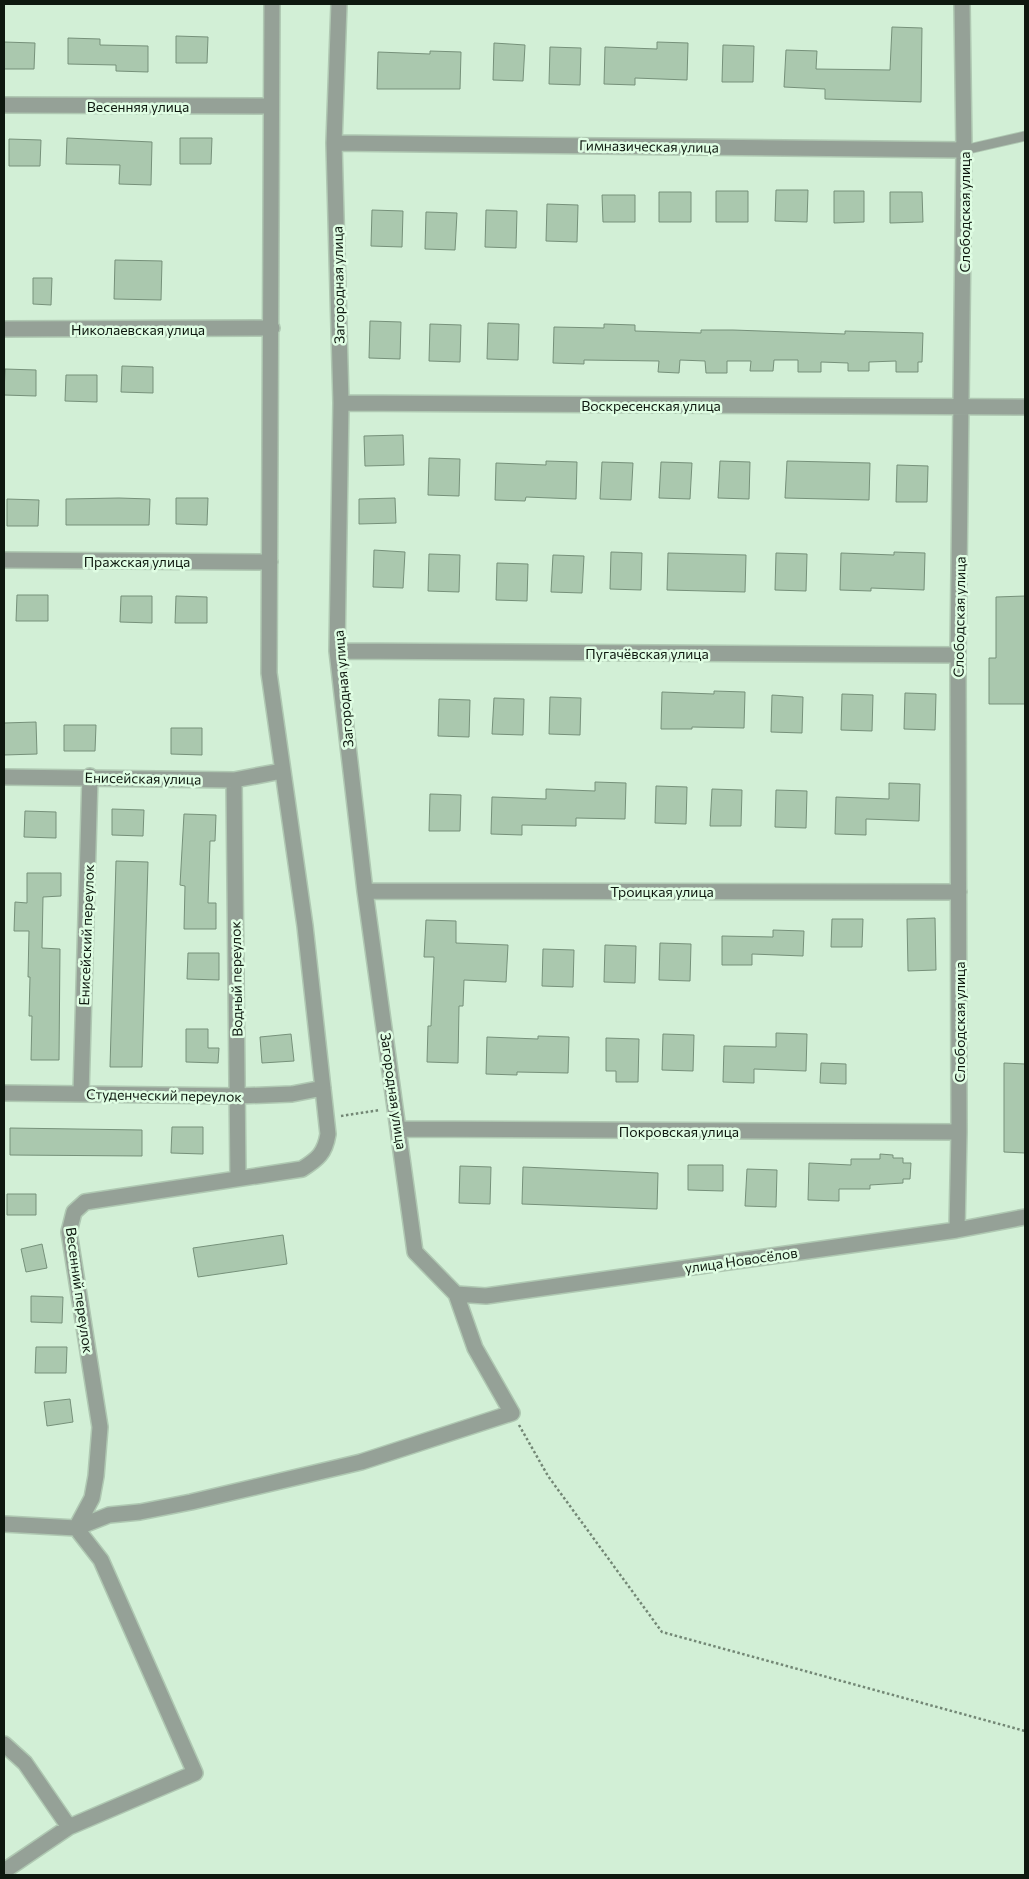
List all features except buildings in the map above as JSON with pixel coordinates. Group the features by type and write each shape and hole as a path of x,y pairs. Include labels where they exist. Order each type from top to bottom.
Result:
{"street":[{"path":"272,4 269,673 305,926 326,1119"},
{"name":"Загородная улица","path":"339,4 334,142 341,403 337,651 365,891 400,1129 415,1252 456,1294"},
{"name":"Слободская улица","path":"957,1230 959,1132 958,655 964,150 962,4"},
{"name":"Весенняя улица","path":"4,105 271,106"},
{"name":"Гимназическая улица","path":"334,142 964,150"},
{"name":"Николаевская улица","path":"4,329 272,328"},
{"name":"Воскресенская улица","path":"341,403 1025,407"},
{"name":"Пражская улица","path":"4,560 270,562"},
{"name":"Пугачёвская улица","path":"337,651 958,655"},
{"name":"Енисейская улица","path":"4,777 90,776 234,780 282,771"},
{"name":"Енисейский переулок","path":"81,1094 90,776"},
{"name":"Водный переулок","path":"234,780 238,1178"},
{"name":"Троицкая улица","path":"365,891 959,892"},
{"name":"Студенческий переулок","path":"4,1094 237,1096 292,1094 323,1088"},
{"name":"Весенний переулок","path":"76,1528 92,1498 96,1476 100,1426 69,1232 74,1212 85,1202 302,1168 319,1159 326,1146 326,1119"},
{"name":"Покровская улица","path":"400,1129 959,1132"},
{"name":"улица Новосёлов","path":"456,1294 486,1296 957,1230 1025,1217"},
{"path":"4,1524 76,1528 109,1515 140,1512 191,1502 360,1462 512,1413 475,1348 456,1294"},
{"path":"4,1871 69,1827 195,1773 102,1560 76,1528"},
{"path":"4,1744 25,1763 69,1827"}],"lane":[{"path":"964,150 1025,136"}],"path":[{"path":"326,1119 396,1107"},
{"path":"512,1413 548,1476 662,1632 1025,1731"}]}
